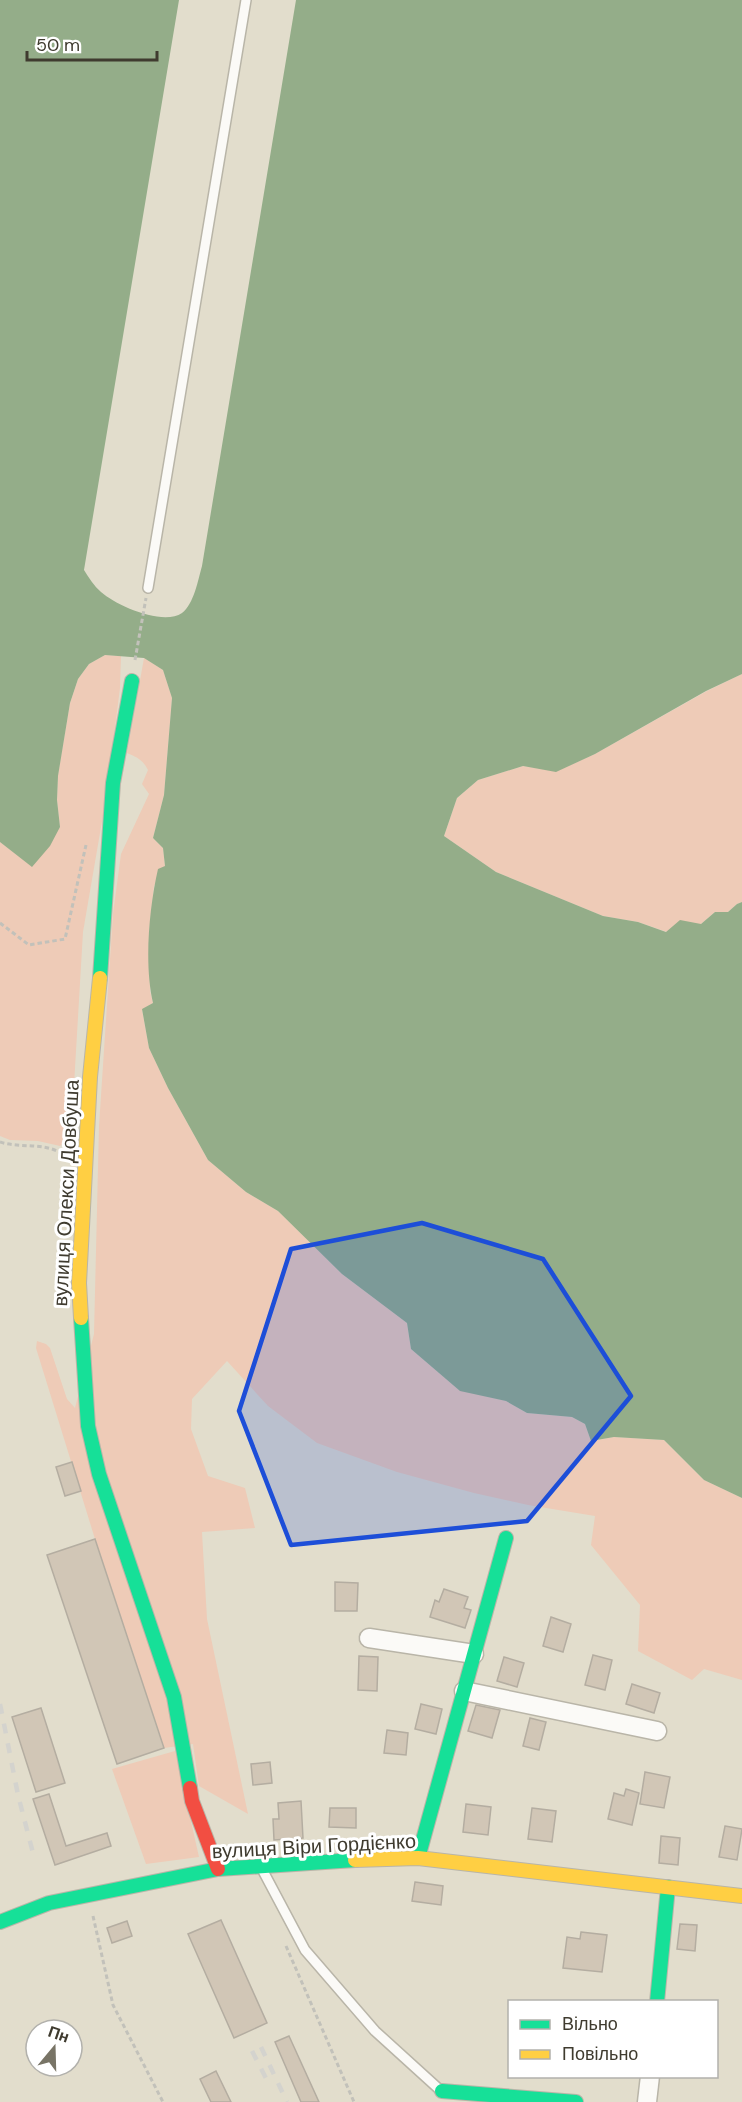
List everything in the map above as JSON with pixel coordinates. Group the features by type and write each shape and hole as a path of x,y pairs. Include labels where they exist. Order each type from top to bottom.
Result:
{"street":[{"name":"вулиця Олекси Довбуша","path":"132,681 113,783 84,1179 78,1283 88,1426 99,1474 174,1697 192,1801 218,1869"},
{"path":"418,1858 506,1538"},
{"path":"369,1638 474,1654"},
{"path":"464,1691 657,1731"},
{"name":"вулиця Віри Гордієнко","path":"0,1922 49,1903 218,1869 378,1858 418,1858 742,1896"},
{"path":"657,2000 668,1887"},
{"path":"647,2102 650,2078"},
{"path":"442,2091 576,2102"}],"lane":[{"path":"148,588 246,0"},
{"path":"260,1866 305,1950 375,2031 452,2102"}],"path":[{"path":"132,681 148,588"},
{"path":"0,923 29,945 65,939 87,840"},
{"path":"0,1142 9,1145 49,1148 61,1152 84,1179"},
{"path":"92,1909 113,2005 163,2102"},
{"path":"282,1937 354,2102"}],"highlighted area":[{"path":"422,1223 543,1259 631,1396 527,1521 291,1545 239,1411 291,1249"}],"shaded area":[{"path":"0,0 179,0 84,570 101,592 118,603 140,613 164,617 182,613 190,604 202,566 296,0 742,0 742,674 706,691 595,754 556,772 523,766 478,780 457,798 444,836 496,872 603,916 638,922 666,932 680,920 701,924 715,912 728,912 742,902 742,1498 704,1480 664,1440 614,1437 591,1441 585,1424 572,1417 527,1413 506,1401 460,1391 411,1349 407,1323 342,1274 278,1211 246,1192 208,1160 168,1088 149,1048 142,1009 153,1003 148,954 150,919 158,869 165,866 163,848 153,838 164,795 172,698 163,670 144,658 105,655 89,664 78,679 70,703 58,776 57,800 60,827 50,846 32,867 0,842"},
{"path":"105,655 121,656 120,688 106,798 83,932 71,1136 60,1146 38,1141 10,1140 0,1136 0,842 32,866 60,827 57,800 58,775 70,703 78,679 89,664"},
{"path":"144,658 163,670 172,698 164,795 153,838 163,848 165,866 154,886 149,933 150,991 153,1003 142,1010 149,1048 168,1088 208,1160 246,1192 278,1211 342,1274 407,1323 411,1349 459,1390 506,1401 527,1413 572,1417 585,1424 591,1441 614,1437 664,1440 704,1480 742,1498 742,1680 704,1669 692,1680 638,1651 640,1605 591,1545 595,1516 474,1493 397,1472 317,1443 268,1406 227,1361 192,1399 191,1429 208,1476 245,1488 255,1528 202,1532 207,1619 248,1814 199,1786 193,1744 164,1748 95,1539 36,1348 37,1341 50,1348 67,1399 75,1408 94,1334 99,1126 113,914 121,854 149,794 142,784 148,770 139,759 127,753"},
{"path":"742,674 742,902 728,912 715,912 701,924 667,932 638,922 603,916 496,872 444,836 457,798 478,780 523,766 557,771 595,754"},
{"path":"175,1751 199,1857 146,1864 112,1769"}],"building":[{"path":"72,1462 81,1491 65,1496 56,1467"},
{"path":"95,1539 164,1748 117,1764 47,1555"},
{"path":"335,1582 358,1583 357,1611 335,1611"},
{"path":"444,1589 468,1597 464,1608 471,1610 465,1628 430,1617 435,1600 439,1602"},
{"path":"551,1617 571,1624 563,1652 543,1646"},
{"path":"593,1655 612,1660 605,1690 585,1685"},
{"path":"359,1656 378,1657 377,1691 358,1690"},
{"path":"504,1657 524,1663 517,1687 497,1681"},
{"path":"632,1684 660,1693 654,1713 626,1704"},
{"path":"421,1704 442,1709 436,1734 415,1729"},
{"path":"476,1705 500,1710 492,1738 468,1731"},
{"path":"41,1708 65,1783 36,1792 12,1717"},
{"path":"530,1718 546,1722 539,1750 523,1746"},
{"path":"387,1730 408,1733 406,1755 384,1753"},
{"path":"270,1762 272,1783 253,1785 251,1764"},
{"path":"645,1772 670,1777 664,1808 640,1804"},
{"path":"626,1789 639,1793 632,1825 608,1819 614,1793 624,1796"},
{"path":"49,1794 66,1846 107,1833 111,1846 55,1865 33,1799"},
{"path":"301,1801 303,1838 274,1840 273,1819 279,1819 278,1803"},
{"path":"466,1804 491,1807 488,1835 463,1832"},
{"path":"330,1808 356,1808 356,1828 329,1827"},
{"path":"532,1808 556,1811 552,1842 528,1839"},
{"path":"725,1826 742,1829 737,1860 719,1857"},
{"path":"661,1836 680,1838 678,1865 659,1863"},
{"path":"415,1882 443,1886 441,1905 412,1901"},
{"path":"221,1920 267,2023 234,2038 188,1934"},
{"path":"127,1921 132,1936 112,1943 107,1928"},
{"path":"680,1924 697,1925 695,1951 677,1949"},
{"path":"581,1932 607,1935 602,1972 563,1968 567,1937 580,1939"},
{"path":"289,2036 319,2102 301,2102 275,2042"},
{"path":"216,2071 231,2102 211,2102 200,2079"}],"railway":[{"path":"0,1704 18,1795 34,1857"},
{"path":"261,2047 287,2102"},
{"path":"252,2051 270,2086"}],"traffic: fast":[{"path":"100,978 113,783 132,681"},
{"path":"81,1318 88,1426 99,1474 174,1697 190,1788"},
{"path":"418,1858 506,1538"},
{"path":"0,1922 49,1903 218,1869 355,1860"},
{"path":"657,2000 668,1887"},
{"path":"442,2091 576,2102"}],"traffic: slow":[{"path":"81,1318 79,1283 90,1077 100,978"},
{"path":"355,1860 418,1858 742,1896"}],"traffic: jam":[{"path":"190,1788 192,1801 218,1869"}]}
